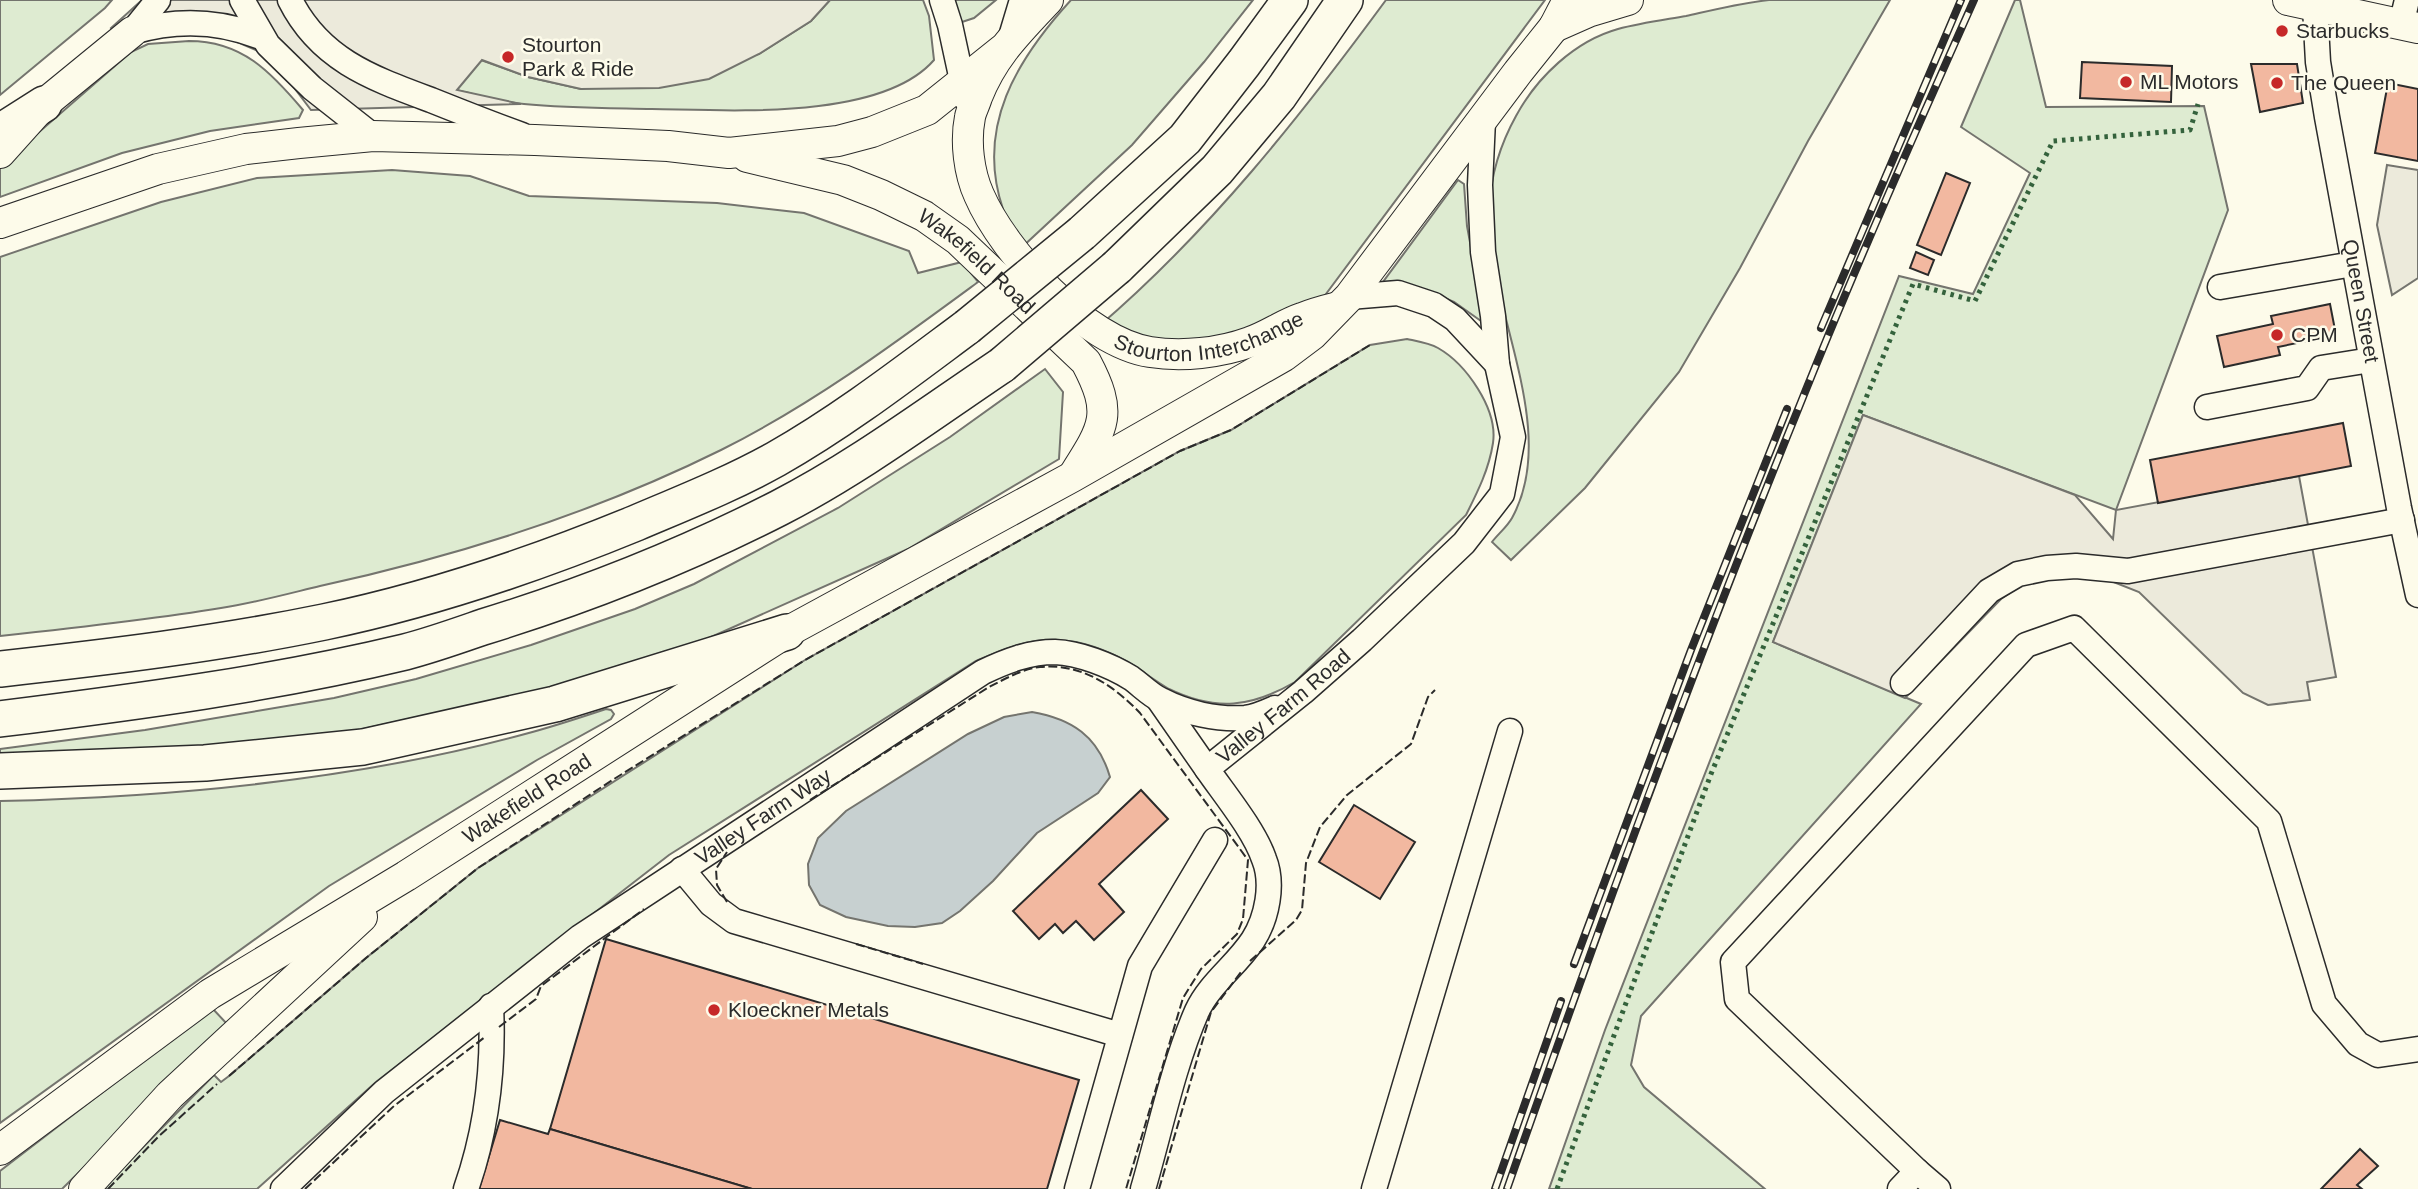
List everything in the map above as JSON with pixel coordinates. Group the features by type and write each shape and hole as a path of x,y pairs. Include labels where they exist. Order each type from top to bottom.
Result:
{"highway":[{"path":"0,669 137,654 325,621 497,574 597,539 693,499 775,459 842,418 967,327 1082,233 1185,139 1290,0"},
{"path":"0,719 142,702 408,651 523,615 610,582 779,508 850,467 1002,365 1117,267 1217,170 1279,96 1345,0"},
{"path":"0,132 44,104"},
{"path":"0,771 205,763 363,747 555,704 787,632"}],"main road":[{"name":"Stourton Interchange","path":"1048,0 1006,45 985,76 970,117 970,165 979,195 997,228 1062,305 1111,339 1148,352 1181,354 1213,351 1248,343 1301,318 1346,301"},
{"path":"1346,301 1554,27 1568,0"},
{"path":"1554,27 1588,12 1628,0"},
{"path":"2302,3 2409,18"},
{"path":"0,153 44,104 132,32"},
{"path":"5,223 158,169 246,149 373,136 668,146 729,153 838,141 872,132 927,110 1006,45"},
{"name":"Wakefield Road","path":"729,153 843,180 924,216 958,240 1086,362 1099,386 1104,409 1095,441 1072,477"},
{"name":"Wakefield Road","path":"0,1150 210,994 405,876 787,632 1072,477 1284,356 1312,335 1346,301"},
{"path":"84,1189 170,1095 405,876"}],"street":[{"path":"132,32 158,0"},
{"path":"242,0 263,38 312,88 373,136"},
{"path":"290,0 308,29 327,49 350,66 384,82 535,140"},
{"path":"942,0 970,117"},
{"path":"1006,45 1022,0"},
{"name":"Queen Street","path":"2302,3 2318,62 2371,360 2407,512 2418,595"},
{"path":"132,32 157,24 216,24 242,29 263,38"},
{"name":"Valley Farm Road","path":"1143,1189 1187,1037 1199,1008 1214,985 1252,941 1264,916 1269,888 1265,860 1207,769 1303,692 1464,543 1502,495 1514,437 1497,364 1483,252 1480,184 1483,120"},
{"path":"2220,287 2353,264"},
{"path":"1346,301 1398,293 1434,305 1455,319 1497,364"},
{"path":"2207,407 2307,388 2322,368 2371,360"},
{"path":"1903,683 1989,591 2018,574 2076,566 2128,571 2407,512"},
{"path":"1938,1189 1737,999 1733,962 2026,645 2074,628 2269,821 2324,1004 2358,1044 2378,1055 2418,1049"},
{"name":"Valley Farm Way","path":"283,1189 384,1092 580,937 983,672 1007,661 1034,654 1057,652 1108,666 1129,677 1160,700 1202,715 1247,718 1278,708 1303,692"},
{"path":"1160,700 1207,769"},
{"path":"1374,1189 1510,731"},
{"path":"1077,1189 1140,966 1215,840"},
{"path":"682,869 711,904 734,921 1120,1035"},
{"path":"466,1189 479,1151 487,1111 491,1006"},
{"path":"1900,1189 1917,1171"}],"green space":[{"path":"0,0 112,0 0,95"},
{"path":"830,0 923,0 929,16 934,60 910,80 878,94 842,103 802,108 721,110 556,106 507,102 456,90 481,60 528,77 581,89 759,54 811,21"},
{"path":"951,0 996,0 974,18 959,23"},
{"path":"1071,0 1253,0 1204,62 1132,145 1020,249 1005,214 996,179 994,150 998,122 1018,70"},
{"path":"1386,0 1545,0 1320,302 1183,351 1098,327 1178,252 1215,213 1286,130"},
{"path":"1769,0 1890,0 1679,372 1585,488 1511,560 1492,542 1512,518 1525,482 1529,445 1525,405 1491,244 1489,207 1494,171 1511,126 1546,74 1587,42 1635,25"},
{"path":"2015,0 2020,0 2046,107 2204,106 2228,210 2116,510 1863,415 1773,642 1921,704 1641,1016 1631,1065 1644,1087 1765,1189 1549,1189 1605,1030 1899,276 1973,294 2030,173 1961,127"},
{"path":"189,41 225,46 254,61 279,83 303,110 299,118 210,131 122,153 0,197 0,166 131,52 148,44"},
{"path":"392,170 470,176 529,196 717,203 804,213 909,251 918,273 962,262 978,282 853,372 755,432 673,473 575,513 423,561 258,601 166,616 0,636 0,257 161,202 257,178"},
{"path":"1458,180 1464,184 1467,226 1484,318 1481,321 1454,302 1437,295 1383,282"},
{"path":"1407,339 1434,346 1449,355 1478,389 1485,402 1493,430 1493,443 1486,471 1466,515 1295,682 1249,701 1234,704 1202,701 1169,689 1125,660 1097,648 1058,640 1016,646 976,661 669,855 376,1082 257,1189 102,1189 214,1075 221,1082 229,1076 366,958 478,868 805,660 1180,451 1231,430 1370,345"},
{"path":"1045,369 1063,392 1059,459 908,549 691,646 586,680 331,736 0,761 0,749 145,730 334,698 416,679 531,645 635,609 694,584 838,508 950,437"},
{"path":"606,709 614,714 611,719 537,760 329,886 0,1123 0,801 198,790 331,774 461,750"},
{"path":"212,1008 228,1025 62,1189 0,1189 0,1171"}],"shaded area":[{"name":"Stourton Park & Ride","path":"142,0 830,0 811,21 759,54 709,79 659,88 581,89 528,77 482,60 457,90 521,104 311,110 292,85 256,50 216,33 157,35 128,48 111,28"},
{"path":"2387,165 2418,170 2418,278 2392,295 2377,225"},
{"path":"1863,415 2075,495 2113,539 2116,510 2299,476 2336,677 2307,682 2310,700 2268,705 2243,693 2139,592 2106,579 2082,574 2026,582 2001,599 1905,698 1773,642"},
{"path":"1032,712 1059,719 1091,740 1110,777 1098,793 1037,833 993,881 960,911 942,923 915,927 888,926 846,917 820,905 809,885 808,864 818,838 846,811 968,734 1004,717"}],"building":[{"name":"ML Motors","path":"2082,62 2172,66 2171,102 2080,98"},
{"name":"The Queen","path":"2251,64 2297,64 2303,103 2260,112"},
{"path":"2388,83 2418,89 2418,161 2375,153"},
{"path":"1946,173 1970,183 1941,255 1917,245"},
{"path":"1916,252 1934,260 1928,275 1910,268"},
{"name":"CPM","path":"2330,304 2336,335 2278,347 2280,355 2224,367 2217,336 2273,324 2271,316"},
{"path":"2343,423 2351,466 2158,503 2150,460"},
{"path":"1141,790 1168,819 1099,884 1124,912 1094,940 1076,921 1063,933 1055,924 1039,939 1013,911"},
{"path":"1354,805 1415,842 1380,899 1319,862"},
{"name":"Kloeckner Metals","path":"606,939 1079,1080 1047,1189 752,1189 550,1129"},
{"path":"500,1120 548,1134 550,1129 752,1189 479,1189"},
{"path":"2360,1149 2378,1166 2357,1185 2362,1189 2321,1189"}],"railway":[{"path":"1821,328 1961,0"},
{"path":"1507,1189 1648,796 1760,504 1863,254 1974,0"},
{"path":"1574,964 1691,650 1787,409"},
{"path":"1495,1189 1561,1001"}],"hedge":[{"path":"1557,1189 1711,774 1913,284 1975,301 2053,141 2190,130 2198,104"}],"fence":[{"path":"229,1076 366,958 478,868 614,779 805,660 1180,451 1231,430 1370,345"},
{"path":"810,800 989,687 1027,670 1055,667 1083,672 1119,693 1140,713 1248,860 1243,919 1237,934 1201,969 1183,998 1126,1189"},
{"path":"1250,961 1296,920 1302,910 1306,863 1320,827 1347,795 1411,744 1428,697 1435,690"},
{"path":"727,852 716,869 717,885 727,902"},
{"path":"499,1027 536,999 541,986 644,909"},
{"path":"856,944 923,964"},
{"path":"1159,1189 1211,1012 1241,972"},
{"path":"305,1189 394,1106 485,1037"},
{"path":"108,1189 158,1137 217,1084"}],"place":[{"name":"Starbucks","path":"2282,31"},
{"name":"Stourton Park & Ride","path":"508,57"},
{"name":"ML Motors","path":"2126,82"},
{"name":"The Queen","path":"2277,83"},
{"name":"CPM","path":"2277,335"},
{"name":"Kloeckner Metals","path":"714,1010"}]}
